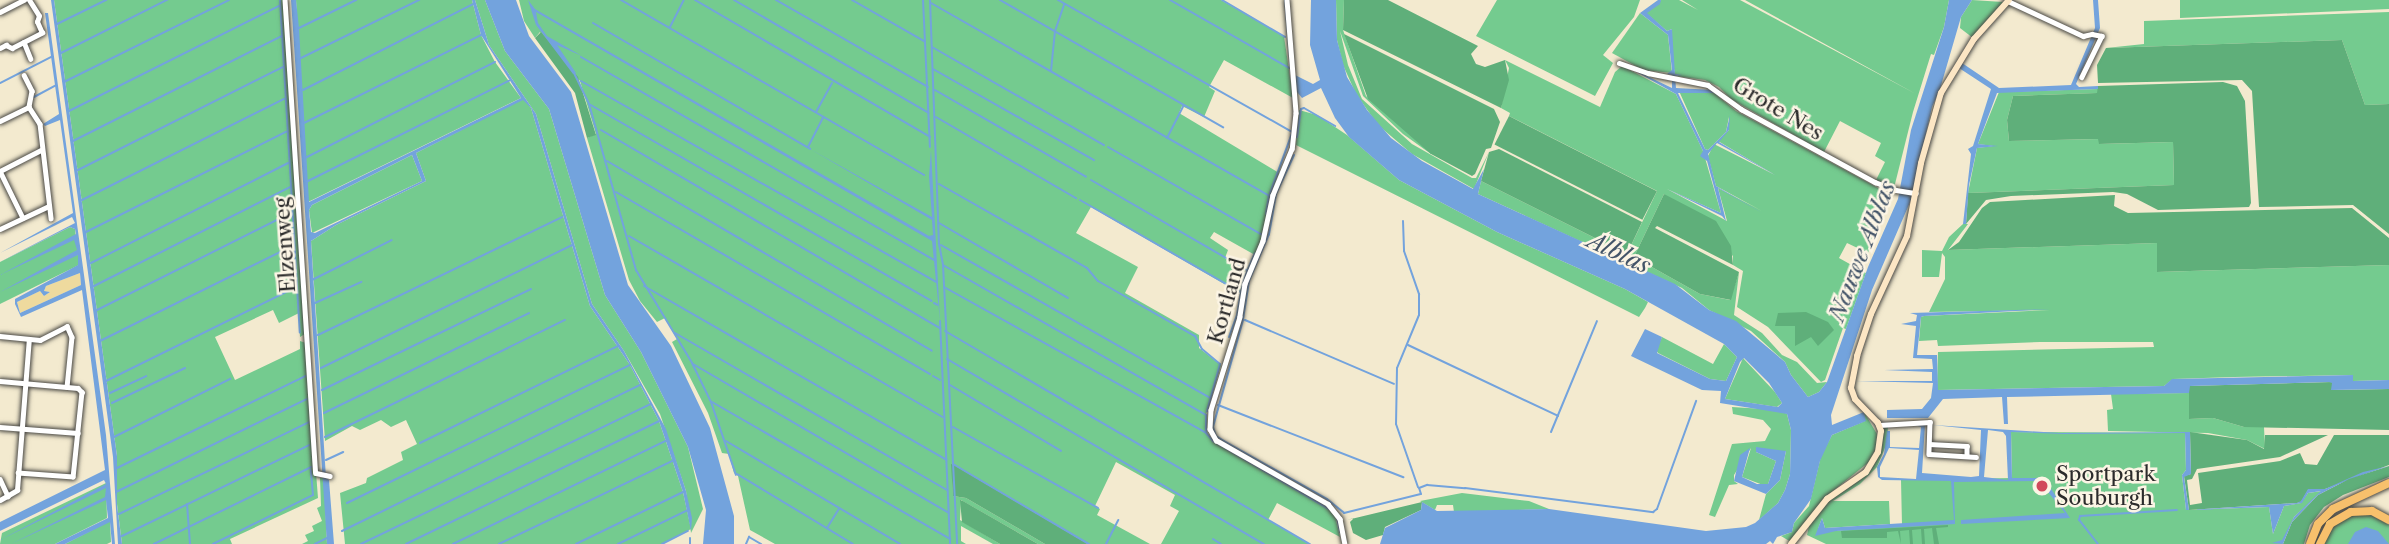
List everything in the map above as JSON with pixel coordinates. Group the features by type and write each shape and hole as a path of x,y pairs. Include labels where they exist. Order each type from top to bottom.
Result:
{"highway":[{"path":"2309,544 2318,524 2333,509 2389,483"},
{"path":"2320,544 2330,524 2351,512 2372,511 2389,520"}],"street":[{"path":"0,12 24,0 39,16 37,22 42,33 12,48 6,45 0,48"},
{"name":"Elzenweg","path":"285,0 316,473 326,476"},
{"name":"Kortland","path":"1287,0 1296,113 1292,149 1273,195 1264,241 1245,284 1240,317 1211,411 1210,429 1212,436 1227,447 1328,504 1340,519 1346,544"},
{"path":"1791,544 1827,499 1866,472 1881,443 1879,425 1853,395 1851,379 1871,314 1907,236 1933,114 1941,93 1974,39 2009,1 2083,36 2102,36 2082,77"},
{"path":"24,42 31,59"},
{"name":"Grote Nes","path":"1619,63 1714,89 1741,109 1875,182 1915,193"},
{"path":"24,75 32,91 29,107 40,124 51,218"},
{"path":"0,121 29,107"},
{"path":"23,218 0,171 41,150"},
{"path":"0,229 49,206"},
{"path":"0,336 40,340 67,326 72,337 67,387"},
{"path":"0,500 17,489 29,339"},
{"path":"0,381 78,388 82,392 74,477 18,474"},
{"path":"1879,425 1930,422 1929,454 1976,457"},
{"path":"0,427 78,433"},
{"path":"1929,444 1967,446 1967,456"},
{"path":"0,479 8,496"}],"green space":[{"path":"54,0 283,0 305,334 300,337 299,313 279,323 273,310 215,337 235,380 300,349 300,341 306,343 318,498 230,539 232,544 122,544 117,504 117,456"},
{"path":"296,0 472,0 481,35 495,62 521,98 308,202"},
{"path":"475,0 485,0 505,51 549,109 605,295 641,352 688,447 703,509 691,533 686,491 660,414 624,351 592,304 536,114 489,45"},
{"path":"519,0 1221,0 1284,36 1293,98 1224,60 1209,87 1215,91 1204,117 1182,106 1179,113 1279,173 1270,195 1262,241 1255,255 1214,232 1210,238 1228,250 1225,258 1245,270 1240,293 1091,207 1076,233 1138,267 1125,293 1199,335 1199,348 1221,365 1205,418 1208,436 1327,507 1335,516 1340,537 1277,503 1268,520 1309,544 1161,544 1179,511 1170,506 1175,495 1116,462 1095,506 1100,509 1097,515 1150,544 1088,544 952,464 953,496 966,498 1045,544 1038,544 961,500 960,520 1000,544 993,544 961,526 961,541 966,544 775,544 750,530 738,476 734,473 729,454 722,453 708,413 672,342 677,339 665,318 657,322 640,301 629,280 587,138 596,134 580,81 540,32 535,38 524,21"},
{"path":"1336,0 1344,0 1343,30 1366,96 1432,152 1431,154 1403,134 1363,96 1340,31 1348,65 1362,99 1412,144 1472,178 1476,178 1489,152 1474,189 1412,154 1378,125 1356,94 1343,65 1337,40"},
{"path":"1344,0 1388,0 1478,46 1471,54 1476,64 1485,67 1505,60 1509,80 1501,108 1343,30"},
{"path":"1497,0 1640,0 1634,17 1603,55 1613,63 1595,96 1476,36"},
{"path":"1661,0 1679,0 1698,10 1682,0 1740,0 1916,94 1745,0 1949,0 1944,27 1934,55 1931,54 1913,112 1894,188 1876,180 1885,162 1875,156 1881,143 1840,121 1824,152 1731,99 1719,87 1705,80 1675,76 1679,76 1675,74 1672,57 1672,29 1667,31 1646,13"},
{"path":"1972,0 2003,2 1973,38 1960,28 1961,17"},
{"path":"2180,0 2389,0 2389,9 2180,18"},
{"path":"2389,12 2389,104 2365,105 2342,40 2106,48 2144,44 2144,21"},
{"path":"1640,13 1668,35 1672,73 1643,70 1612,53"},
{"path":"541,32 578,77 596,135 587,138 575,93 535,38"},
{"path":"1344,34 1494,109 1500,122 1491,148 1486,149 1475,174 1472,176 1431,154 1368,99"},
{"path":"2342,40 2365,105 2389,104 2389,234 2353,205 2259,207 2252,91 2242,80 2098,83 2097,65 2106,48"},
{"path":"1505,60 1600,107 1615,72 1622,66 1676,94 1703,151 1721,213 1667,189 1727,221 1718,188 1762,211 1716,186 1708,156 1714,144 1708,150 1705,149 1679,91 1714,93 1736,111 1891,195 1868,253 1847,243 1839,258 1866,273 1825,380 1821,382 1768,327 1737,307 1743,271 1733,265 1733,256 1664,194 1634,257 1700,294 1730,300 1739,272 1734,315 1762,333 1782,355 1797,362 1817,383 1827,382 1819,392 1808,397 1791,375 1785,362 1751,331 1709,310 1682,288 1478,194 1481,181 1627,254 1657,191 1509,116 1510,113 1501,108 1509,68","holes":["1729,117 1729,130 1718,141 1775,175 1714,144 1726,132"]},
{"path":"2223,82 2237,86 2245,101 2251,203 2249,207 2158,210 2127,194 2113,192 2011,196 1986,200 1966,224 1968,193 2174,185 2173,142 2099,144 2098,139 2009,141 2007,120 2013,96 2097,93 2098,86"},
{"path":"2098,89 2098,93 2013,96 2007,120 2009,141 2099,139 2100,144 2173,142 2174,185 1968,193 1977,148 1993,146 1978,144 1999,92"},
{"path":"525,100 531,108 590,306 630,365 659,421 683,492 691,529 662,544 345,544 340,493 366,483 367,478 403,460 401,452 417,444 406,420 391,427 381,420 360,430 352,426 325,441 311,241 336,225 426,181 416,153"},
{"path":"1299,110 1317,115 1347,135 1399,180 1497,232 1625,289 1648,302 1645,308 1639,317 1296,145"},
{"path":"1509,116 1657,191 1642,220 1494,145"},
{"path":"1499,149 1642,222 1627,254 1481,181 1489,152"},
{"path":"412,155 422,181 312,233 309,210 312,205"},
{"path":"1664,194 1716,221 1731,246 1733,265 1657,226 1655,228 1739,272 1731,300 1700,294 1634,257"},
{"path":"2115,195 2114,206 2128,213 2352,208 2389,238 2389,265 2157,272 2157,243 1948,250 1959,242 1982,208 1990,202"},
{"path":"1963,224 1968,224 1948,250 2157,243 2158,272 2389,265 2389,380 2353,381 2353,375 2234,377 2173,379 2164,386 1937,390 1938,352 2154,347 2153,342 2040,342 1938,346 1937,340 1919,341 1921,317 1924,316 2050,310 1929,312 1945,279 1945,257 1942,253 1939,277 1922,277 1922,250 1942,251 1949,237"},
{"path":"70,227 75,229 79,265 0,304 0,262"},
{"path":"1806,312 1828,322 1834,330 1818,346 1811,337 1795,346 1795,326 1775,326 1778,313"},
{"path":"1662,337 1713,364 1724,344 1737,357 1726,381 1710,379 1658,353 1656,350"},
{"path":"1743,358 1775,392 1782,403 1777,407 1725,399"},
{"path":"2332,382 2332,390 2389,389 2389,430 2244,427 2213,418 2189,419 2189,386"},
{"path":"2189,393 2189,419 2213,418 2244,427 2264,427 2265,449 2247,440 2208,433 2108,431 2107,410 2113,409 2111,394"},
{"path":"1732,407 1780,410 1787,414 1791,430 1790,474 1785,490 1778,503 1759,520 1766,494 1780,480 1786,451 1756,452 1776,461 1768,484 1763,485 1742,477 1751,448 1734,475 1734,481 1738,484 1729,485 1715,517 1709,515 1732,444 1765,441 1771,429 1763,420 1733,414"},
{"path":"1864,412 1877,434 1876,448 1869,462 1833,491 1791,542 1781,536 1792,532 1794,523 1809,506 1821,456 1832,435 1865,421"},
{"name":"Sportpark Souburgh","path":"1888,426 1887,443 1877,467 1860,484 1833,501 1889,501 1890,524 1825,528 1822,518 1818,529 1821,532 1902,525 1901,480 2012,478 2011,432 2185,433 2186,470 2182,475 2186,510 2269,507 2273,534 2284,506 2301,503 2308,493 2322,491 2294,517 2282,544 1826,544 1807,535 1809,526 1830,500 1859,479 1880,453 1882,427"},
{"path":"2190,432 2247,440 2264,449 2265,435 2328,435 2280,457 2197,469 2192,479 2187,480 2190,505 2202,503 2198,473 2280,461 2300,453 2305,464 2317,465 2334,435 2389,435 2389,465 2325,489 2308,490 2301,502 2297,503 2189,510 2184,476 2191,474"},
{"path":"951,464 1088,544 1045,544 966,498 953,496"},
{"path":"2389,466 2389,477 2343,495 2324,507 2310,525 2304,544 2283,544 2292,522 2318,495 2349,479"},
{"path":"324,477 327,544 302,544 308,541 305,535 314,531 312,526 322,521 317,508 321,506 320,478"},
{"path":"106,483 107,518 55,544 0,544 2,533"},
{"path":"1462,493 1529,501 1549,509 1454,512 1453,505 1437,505 1435,510 1420,501"},
{"path":"960,500 1038,544 1000,544 962,522"},
{"path":"1422,502 1421,510 1385,527 1383,535 1366,540 1353,533 1350,522 1354,518"},
{"path":"2369,514 2389,525 2389,544 2323,544 2337,522 2351,515"},
{"path":"110,521 111,542 65,544"},
{"path":"1948,525 1936,528 1939,544 1934,544 1932,528 1924,529 1925,544 1922,544 1921,529 1912,530 1913,544 1910,544 1909,530 1900,531 1901,544 1898,531 1887,532 1887,538 1842,538 1841,531"}],"sand":[{"path":"80,273 81,285 20,313 17,302 40,291 44,296 50,292 44,291 46,286"}],"water":[{"path":"51,0 54,0 117,456 117,505 122,544 118,544 113,457"},
{"path":"291,0 296,0 299,28 309,202 521,98 481,35 472,0 475,0 489,45 536,114 592,304 624,351 666,429 686,491 692,518 691,531 683,492 659,421 630,365 590,306 531,108 523,100 416,153 426,181 336,225 311,241 326,478 329,480 334,544 327,544","holes":["412,155 422,181 315,233 311,232 309,210 312,205"]},
{"path":"485,0 516,0 529,36 571,92 628,285 671,346 710,428 734,516 734,544 703,544 706,510 688,447 641,352 605,295 549,109 505,51"},
{"path":"528,0 535,9 929,236 933,235 932,220 810,149 932,217 929,176 931,150 940,321 932,241 536,12 538,23 547,36 582,56 557,45 576,73 573,74 536,25"},
{"path":"1311,0 1336,0 1337,40 1347,77 1367,110 1391,138 1422,161 1473,189 1484,169 1478,194 1675,284 1709,310 1736,321 1785,362 1791,375 1808,397 1819,392 1827,382 1868,267 1898,199 1911,130 1944,27 1949,0 1972,0 1961,17 1932,107 1911,200 1872,290 1831,415 1832,425 1864,412 1866,421 1832,435 1820,461 1811,499 1794,523 1792,532 1777,537 1773,544 1770,541 1766,544 1380,544 1385,528 1421,510 1422,502 1437,511 1549,509 1706,531 1746,527 1755,523 1778,503 1785,490 1790,474 1791,430 1787,414 1720,403 1721,391 1702,390 1631,356 1645,329 1662,337 1657,353 1710,379 1726,381 1737,357 1724,344 1625,289 1497,232 1399,180 1349,137 1335,118 1321,88 1302,98 1297,92 1295,75 1313,84 1320,80 1310,45","holes":["1744,358 1769,383 1782,403 1778,407 1725,399"]},
{"path":"1661,0 1660,4 1647,13 1667,31 1672,29 1675,74 1682,75 1675,76 1676,88 1714,90 1720,97 1714,93 1678,93 1705,149 1708,150 1726,132 1730,115 1729,130 1719,142 1777,176 1717,143 1708,154 1716,186 1764,214 1718,188 1726,221 1722,216 1667,189 1721,213 1707,161 1700,156 1703,151 1676,94 1624,65 1672,88 1672,75 1667,74 1672,70 1668,35 1640,13"},
{"path":"2093,0 2098,0 2100,28 2076,84 2079,87 2098,86 2098,89 1997,93 1978,144 1998,146 1977,148 1969,185 1966,224 1963,224 1971,154 1968,149 1973,146 1991,89 1959,68 1962,63 1999,88 2071,85 2095,28"},
{"path":"45,13 48,13 106,435 115,544 112,544 110,522 65,544 55,544 108,518 106,500 11,544 105,497 106,488 0,540 106,484 104,480 0,531 0,522 105,470 82,290 21,317 15,304 15,299 78,265 78,255 0,292 77,250 74,240 0,275 76,234 75,229 70,227 0,262 75,223 72,217 0,253 73,213 60,120 45,126 43,124 59,114","holes":["80,273 81,285 20,313 17,302 40,291 44,296 50,292 44,291 46,286"]},
{"path":"2050,309 1921,317 1917,355 1937,355 1938,390 2164,386 2172,379 2353,375 2353,381 2389,380 2389,389 2331,390 2332,383 2329,382 2190,386 2189,393 2007,397 2008,424 2004,424 2002,397 1943,399 1928,418 1887,418 1887,410 1922,409 1931,398 1933,383 1856,381 1932,381 1932,372 1884,370 1933,369 1932,359 1913,358 1916,326 1901,324 1916,321 1917,315 1910,313"},
{"path":"1911,424 1925,425 1922,473 1971,477 1979,476 1981,430 1933,425 2059,433 2190,432 2191,474 2184,477 2189,510 2186,510 2182,475 2186,470 2185,433 2064,434 2011,432 2012,478 2044,478 2070,518 1961,524 1961,520 2065,513 2039,481 1954,482 1955,524 1836,531 1815,536 1822,518 1825,528 1954,520 1951,481 1882,480 1878,477 1877,467 1884,454 1887,431 1890,431 1890,447 1919,448 1921,427","holes":["1988,430 2003,432 2006,436 2008,480 1984,477","1889,448 1919,450 1916,479 1880,477 1880,467"]},
{"path":"1756,447 1786,451 1780,480 1766,494 1734,481 1740,455 1750,448 1742,477 1757,484 1768,484 1776,461 1756,452"},
{"path":"2389,466 2349,479 2318,495 2292,522 2283,544 2272,543 2282,540 2294,517 2321,491 2308,493 2302,503 2284,506 2273,534 2269,507 2193,510 2297,503 2308,489 2325,489 2363,472"},
{"path":"2366,527 2378,531 2389,544 2348,544 2355,532"}],"waterway":[{"path":"57,24 106,0"},
{"path":"61,53 167,0"},
{"path":"64,82 229,0"},
{"path":"280,0 300,332"},
{"path":"299,28 356,0"},
{"path":"299,59 419,0"},
{"path":"621,0 924,175"},
{"path":"670,27 684,0"},
{"path":"695,0 930,137"},
{"path":"734,0 929,113"},
{"path":"776,0 928,87"},
{"path":"852,0 924,41"},
{"path":"923,0 930,147"},
{"path":"930,0 939,244 943,265 957,544"},
{"path":"1000,0 1223,127"},
{"path":"1058,0 1292,132"},
{"path":"1170,0 1289,68"},
{"path":"1222,0 1285,37"},
{"path":"1285,0 1291,72"},
{"path":"931,3 1269,196"},
{"path":"303,90 473,4"},
{"path":"1051,71 1055,31 1064,5"},
{"path":"69,111 279,6"},
{"path":"593,23 810,149"},
{"path":"304,123 481,35"},
{"path":"73,141 282,36"},
{"path":"932,47 1104,145"},
{"path":"0,83 51,57"},
{"path":"581,57 934,260"},
{"path":"305,158 495,62"},
{"path":"78,170 283,67"},
{"path":"933,69 1094,160"},
{"path":"574,73 589,104 636,270 692,363 711,402 736,475"},
{"path":"306,182 509,81"},
{"path":"581,81 936,282"},
{"path":"816,112 832,83"},
{"path":"34,97 55,86"},
{"path":"935,90 1086,177"},
{"path":"82,200 284,99"},
{"path":"589,104 931,301"},
{"path":"1167,138 1183,106"},
{"path":"1297,137 1301,109 1304,108 1335,126"},
{"path":"936,117 1076,198"},
{"path":"808,147 823,118"},
{"path":"601,130 940,328"},
{"path":"86,232 286,132"},
{"path":"1266,214 1269,196 1292,133"},
{"path":"1108,147 1262,235"},
{"path":"1294,155 1276,194 1269,234 1249,281 1243,320 1213,427 1216,436 1327,499 1344,513 1421,494 1419,488"},
{"path":"607,161 932,351"},
{"path":"91,263 288,163"},
{"path":"1091,180 1247,270"},
{"path":"939,184 1087,268 1098,281 1195,336 1202,349 1220,364 1207,411"},
{"path":"94,286 290,187"},
{"path":"616,192 930,374"},
{"path":"1080,200 1240,292"},
{"path":"97,310 291,213"},
{"path":"318,335 562,217"},
{"path":"1403,221 1404,251 1419,294 1419,315 1397,368 1396,424 1418,487"},
{"path":"939,223 1068,298"},
{"path":"629,236 943,417"},
{"path":"312,280 392,240"},
{"path":"100,341 294,245"},
{"path":"321,368 572,245"},
{"path":"941,245 1210,398"},
{"path":"1229,337 1237,315 1243,281 1255,253"},
{"path":"943,265 1206,415"},
{"path":"315,303 361,282"},
{"path":"644,286 946,460"},
{"path":"106,381 296,287"},
{"path":"944,287 1206,433"},
{"path":"322,390 531,289"},
{"path":"934,303 938,305"},
{"path":"324,413 529,313"},
{"path":"325,437 565,320"},
{"path":"1245,320 1394,384"},
{"path":"940,321 950,544"},
{"path":"1551,432 1597,321"},
{"path":"945,331 1310,544"},
{"path":"675,333 947,490"},
{"path":"1408,345 1558,416"},
{"path":"420,443 618,346"},
{"path":"947,359 1264,544"},
{"path":"693,364 949,513"},
{"path":"347,503 630,365"},
{"path":"112,403 185,368"},
{"path":"110,393 146,376"},
{"path":"117,468 306,376"},
{"path":"933,376 940,380"},
{"path":"114,437 230,379"},
{"path":"342,531 640,385"},
{"path":"950,385 1061,451"},
{"path":"116,492 307,399"},
{"path":"1419,488 1427,485 1465,488 1653,512 1657,509 1696,401"},
{"path":"712,402 950,539"},
{"path":"361,544 651,404"},
{"path":"1218,405 1403,477"},
{"path":"1206,415 1206,433 1213,441 1329,509"},
{"path":"406,544 659,421"},
{"path":"119,514 309,422"},
{"path":"953,427 1098,508"},
{"path":"453,544 667,440"},
{"path":"726,441 900,544"},
{"path":"122,536 309,445"},
{"path":"326,460 343,452"},
{"path":"499,544 674,460"},
{"path":"953,464 1089,544"},
{"path":"154,544 311,467"},
{"path":"213,544 313,495 311,470"},
{"path":"737,474 853,544"},
{"path":"576,544 683,492"},
{"path":"187,504 190,544"},
{"path":"827,528 839,509"},
{"path":"618,544 688,510"},
{"path":"2098,544 2079,520 2080,516 2177,510"},
{"path":"1337,518 1340,532"},
{"path":"1106,544 1118,520"},
{"path":"662,544 688,531"},
{"path":"746,544 749,537 761,544"},
{"path":"315,544 327,538"},
{"path":"690,538 690,544"},
{"path":"1213,539 1221,544"}],"place":[{"name":"Sportpark Souburgh","path":"2042,486"}],"water label":[{"name":"Nauwe Alblas","path":"1862,251"},
{"name":"Alblas","path":"1619,253"}]}
